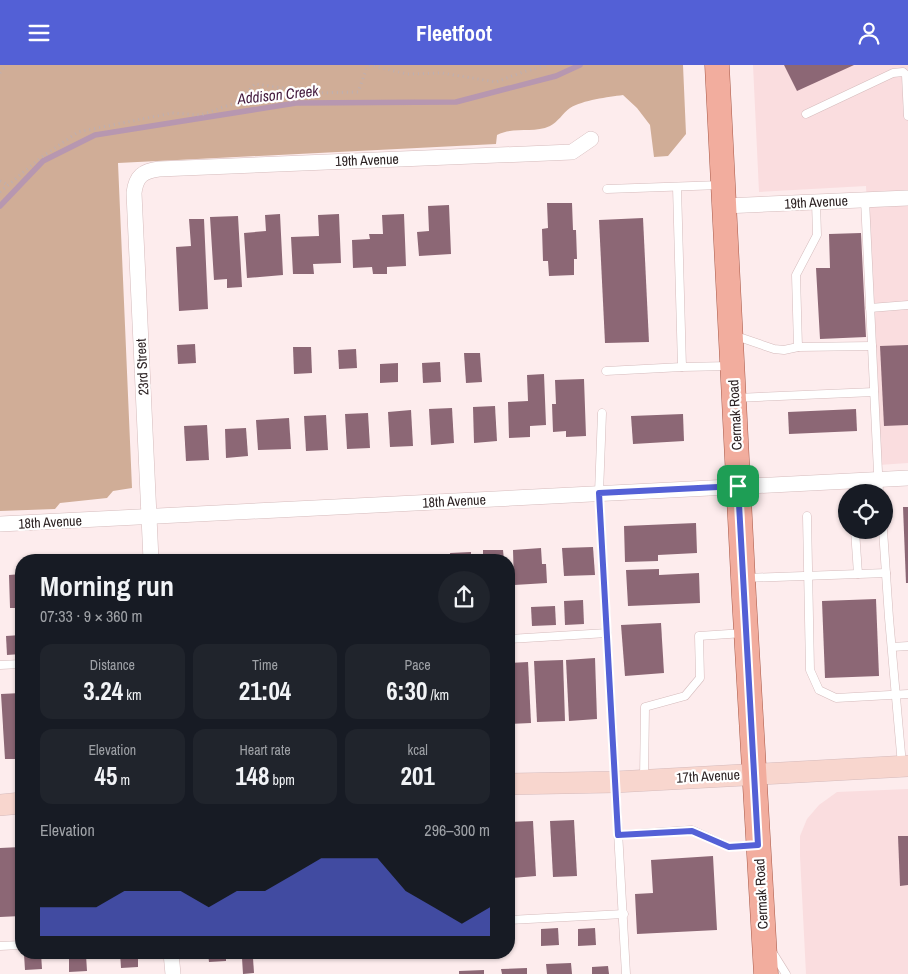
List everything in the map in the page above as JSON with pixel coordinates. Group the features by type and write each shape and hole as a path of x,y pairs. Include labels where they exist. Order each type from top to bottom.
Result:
{"main road":[{"name":"Cermak Road","path":"717,65 738,486 766,974"}],"street":[{"name":"19th Avenue","path":"140,175 148,170 159,169 572,152 591,139"},
{"name":"23rd Street","path":"140,175 134,193 151,554"},
{"name":"19th Avenue","path":"724,196 816,202 908,198"},
{"name":"18th Avenue","path":"886,484 908,478"},
{"name":"18th Avenue","path":"0,525 738,486 838,486"},
{"name":"17th Avenue","path":"515,784 615,782 905,767"},
{"path":"0,805 15,804"},
{"path":"172,959 173,974"}],"lane":[{"path":"806,114 893,73 902,72 906,75 908,117"},
{"path":"607,189 677,187 724,196"},
{"path":"677,187 682,367"},
{"path":"865,200 879,484"},
{"path":"798,347 796,275 817,235 816,202"},
{"path":"870,308 908,305"},
{"path":"730,334 774,349 784,350 798,347 872,346"},
{"path":"606,371 732,366"},
{"path":"734,398 874,392"},
{"path":"602,413 599,493 626,974"},
{"path":"807,516 810,670 819,689 836,698 908,694"},
{"path":"856,539 858,574"},
{"path":"884,539 892,647 905,767"},
{"path":"743,578 886,573"},
{"path":"515,639 607,633"},
{"path":"644,780 646,707 685,696 700,677 699,636 746,633"},
{"path":"892,647 908,647"},
{"path":"0,665 15,664"},
{"path":"618,835 692,831 729,847 758,845"},
{"path":"515,920 624,914"},
{"path":"764,939 786,974"},
{"path":"0,946 15,945"}],"path":[{"path":"0,73 5,65"},
{"path":"0,192 39,159 78,132 172,113 201,115 238,102 254,84 316,93 358,92 368,65 407,74 442,73 496,82 548,65"},
{"path":"0,181 8,185"}],"shaded area":[{"path":"0,65 683,65 686,134 668,156 654,157 650,125 637,108 623,95 596,99 575,105 553,124 544,128 503,132 497,135 496,144 118,163 132,488 113,491 107,498 60,503 55,509 0,511"},
{"path":"753,65 908,65 908,463 879,465 866,186 759,192"},
{"path":"908,789 908,974 806,974 800,836 807,819 819,805 837,792"}],"building":[{"path":"784,65 854,65 797,91"},
{"path":"547,203 572,203 573,230 576,230 577,259 574,259 574,275 549,276 548,261 543,261 542,229 548,228"},
{"path":"449,205 451,254 419,256 417,232 429,231 428,206"},
{"path":"280,214 283,275 247,278 244,233 266,231 265,215"},
{"path":"339,214 341,263 313,264 314,274 293,274 291,237 319,236 318,215"},
{"path":"404,214 406,266 387,267 387,274 373,274 372,267 353,268 352,240 370,239 369,234 383,234 382,215"},
{"path":"238,216 242,287 227,288 227,279 214,280 210,217"},
{"path":"643,218 649,342 605,343 599,220"},
{"path":"189,219 204,219 208,309 179,311 176,247 191,246"},
{"path":"861,233 866,337 820,339 816,268 830,268 829,234"},
{"path":"195,344 196,363 178,364 177,345"},
{"path":"908,345 908,425 884,426 880,346"},
{"path":"293,347 311,347 312,373 294,374"},
{"path":"356,349 357,368 339,369 338,350"},
{"path":"464,353 480,353 482,382 466,383"},
{"path":"440,362 441,382 423,383 422,363"},
{"path":"398,363 398,382 380,383 380,364"},
{"path":"544,374 546,425 530,426 530,437 509,438 508,402 528,401 527,375"},
{"path":"584,379 586,436 566,437 566,431 553,432 552,404 556,404 555,380"},
{"path":"495,406 497,441 474,443 473,407"},
{"path":"452,408 454,443 431,445 429,409"},
{"path":"856,409 857,431 789,434 788,412"},
{"path":"411,410 413,446 390,447 388,412"},
{"path":"368,413 370,448 347,449 345,414"},
{"path":"683,414 684,441 633,444 631,416"},
{"path":"326,415 328,450 306,451 304,416"},
{"path":"289,418 291,449 258,450 256,420"},
{"path":"207,425 209,460 186,461 184,426"},
{"path":"246,428 248,456 226,458 225,429"},
{"path":"903,507 908,507 908,583 906,583"},
{"path":"696,523 697,553 658,555 658,561 625,562 624,526"},
{"path":"593,547 595,575 564,576 562,548"},
{"path":"541,548 542,564 546,564 547,583 515,585 515,554 513,554 513,550"},
{"path":"483,550 503,550 503,554 483,554"},
{"path":"471,552 471,554 450,554"},
{"path":"659,569 659,575 699,573 700,603 628,606 626,570"},
{"path":"15,574 15,608 10,608 9,575"},
{"path":"876,599 879,676 825,678 822,601"},
{"path":"583,600 584,624 565,625 564,601"},
{"path":"555,606 556,625 532,626 531,607"},
{"path":"661,623 664,673 625,676 621,625"},
{"path":"15,635 15,654 7,655 6,636"},
{"path":"595,658 597,719 569,721 566,660"},
{"path":"563,660 565,721 537,722 534,661"},
{"path":"528,662 531,723 515,724 515,663"},
{"path":"15,693 15,759 5,759 1,694"},
{"path":"574,820 577,876 553,877 550,821"},
{"path":"533,821 536,876 515,878 515,822"},
{"path":"898,836 908,836 908,885 900,886"},
{"path":"15,847 15,916 0,917 0,848"},
{"path":"713,856 717,930 637,934 635,894 653,893 651,860"},
{"path":"558,928 559,945 541,946 541,929"},
{"path":"595,928 596,945 578,946 578,929"},
{"path":"24,959 41,959 42,969 25,970"},
{"path":"69,959 86,959 87,971 69,972"},
{"path":"120,959 138,959 138,967 121,968"},
{"path":"209,959 226,959 226,961 209,962"},
{"path":"242,959 253,959 254,973 243,974"},
{"path":"571,963 572,974 547,974 546,964"},
{"path":"608,966 609,974 592,974 592,967"},
{"path":"527,968 527,974 502,974 501,969"},
{"path":"484,970 484,974 459,974 459,971"}],"waterway":[{"name":"Addison Creek","path":"0,206 43,161 95,135 296,103 456,102 556,76 580,65"}],"route":[{"path":"738,486 758,845 729,847 692,831 618,835 599,493 738,486"}]}
